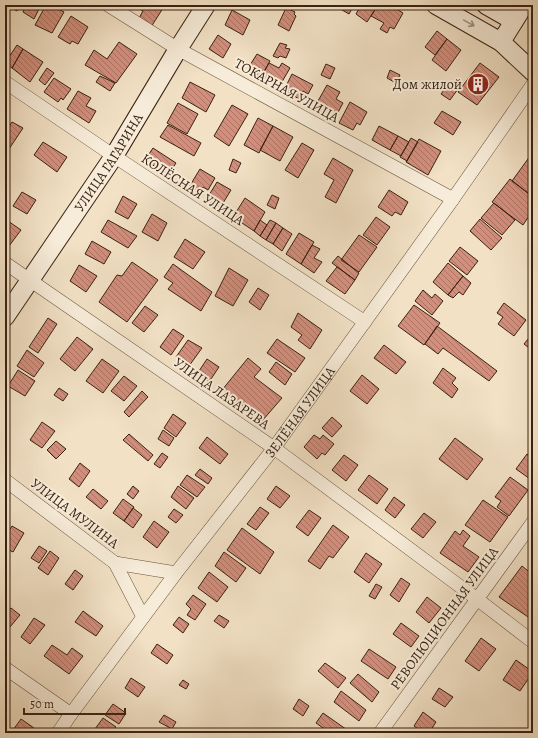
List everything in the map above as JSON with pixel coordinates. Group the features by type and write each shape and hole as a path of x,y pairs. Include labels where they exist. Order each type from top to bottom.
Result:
{"street":[{"name":"ТОКАРНАЯ УЛИЦА","path":"108,5 178,49 453,199"},
{"name":"УЛИЦА ГАГАРИНА","path":"5,317 114,156 206,5"},
{"path":"436,5 501,42 533,72"},
{"path":"486,5 514,21"},
{"path":"501,42 524,5"},
{"name":"КОЛЁСНАЯ УЛИЦА","path":"5,82 365,322"},
{"name":"ЗЕЛЁНАЯ УЛИЦА","path":"58,733 176,572 274,448 453,199 533,84"},
{"name":"УЛИЦА ЛАЗАРЕВА","path":"5,263 274,448 533,642"},
{"name":"УЛИЦА МУЛИНА","path":"5,480 115,563 176,572"},
{"name":"РЕВОЛЮЦИОННАЯ УЛИЦА","path":"380,733 533,522"},
{"path":"115,563 143,617"},
{"path":"5,668 71,714"}],"building":[{"path":"6,5 20,5 17,11"},
{"path":"26,5 41,5 34,19 23,12"},
{"path":"46,5 51,5 64,12 52,33 35,25"},
{"path":"133,5 165,5 151,27 138,20 143,11"},
{"path":"338,5 354,5 349,14 337,7"},
{"path":"361,5 378,5 367,22 356,14"},
{"path":"378,5 390,5 403,13 394,29 390,27 387,33 380,29 384,23 371,16"},
{"path":"286,8 295,12 294,14 296,16 289,31 278,25"},
{"path":"232,10 250,20 243,35 225,25"},
{"path":"71,16 88,27 78,44 72,41 70,44 58,37"},
{"path":"437,31 447,39 435,55 425,47"},
{"path":"218,35 231,44 223,58 209,49"},
{"path":"447,39 461,50 446,71 432,60"},
{"path":"119,42 137,54 116,83 85,65 94,50 107,59"},
{"path":"280,43 287,45 285,48 290,49 286,58 280,56 278,58 273,56"},
{"path":"17,45 23,49 12,68 5,63"},
{"path":"23,49 43,62 30,82 12,68"},
{"path":"257,54 270,61 261,77 252,72 255,68 250,65"},
{"path":"269,63 279,68 282,63 290,68 279,87 261,77"},
{"name":"Дом жилой","path":"480,63 499,77 477,105 458,92"},
{"path":"326,64 335,68 330,79 321,75"},
{"path":"47,68 54,73 45,85 39,80"},
{"path":"390,70 400,75 396,83 387,78"},
{"path":"292,74 313,85 308,94 303,91 299,99 284,90"},
{"path":"100,76 115,83 110,91 96,82"},
{"path":"54,78 71,89 63,100 61,98 58,102 44,92"},
{"path":"190,82 215,95 206,112 182,98"},
{"path":"449,83 458,89 450,100 441,94"},
{"path":"327,85 340,92 336,99 343,103 337,114 332,111 329,116 314,108"},
{"path":"78,91 91,98 86,106 96,111 89,123 67,109"},
{"path":"350,102 367,112 360,125 357,123 353,130 339,123"},
{"path":"178,103 198,114 187,134 167,123"},
{"path":"232,105 248,114 229,146 214,136"},
{"path":"442,111 461,122 453,135 434,123"},
{"path":"258,118 273,126 259,153 244,145"},
{"path":"12,122 23,128 9,149 5,146 5,133"},
{"path":"168,125 201,143 194,156 160,137"},
{"path":"273,126 293,137 280,161 260,150"},
{"path":"379,126 398,136 390,150 372,140"},
{"path":"398,136 409,142 401,156 390,150"},
{"path":"411,138 418,142 407,161 400,157"},
{"path":"419,139 441,151 428,175 406,162"},
{"path":"43,142 67,157 57,172 34,155"},
{"path":"302,143 314,150 298,178 285,170"},
{"path":"153,148 176,163 168,175 145,160"},
{"path":"533,152 533,197 512,181"},
{"path":"333,158 353,170 336,203 325,197 334,180 324,174"},
{"path":"233,159 241,163 236,173 229,170"},
{"path":"200,169 215,178 208,190 203,187 200,194 189,187"},
{"path":"510,179 533,197 533,210 523,225 492,202"},
{"path":"217,182 231,190 220,208 206,200"},
{"path":"389,190 408,202 401,215 395,212 392,216 378,207"},
{"path":"22,192 36,200 27,214 13,206"},
{"path":"272,195 279,198 275,209 267,205"},
{"path":"123,196 137,204 128,219 115,212"},
{"path":"245,198 265,212 254,231 233,217"},
{"path":"494,203 515,220 502,235 481,218"},
{"path":"152,214 167,223 158,241 142,232"},
{"path":"376,217 390,227 377,245 363,235"},
{"path":"5,219 21,230 9,246 5,243"},
{"path":"480,219 502,238 491,250 470,231"},
{"path":"108,220 137,236 128,248 101,232"},
{"path":"260,220 267,225 260,236 254,231"},
{"path":"270,220 276,223 266,240 260,236"},
{"path":"276,223 283,228 273,244 266,240"},
{"path":"283,228 292,234 282,251 273,244"},
{"path":"299,233 314,242 301,264 286,254"},
{"path":"359,235 377,247 359,272 341,260"},
{"path":"185,239 205,252 193,269 174,257"},
{"path":"92,241 111,252 104,264 85,254"},
{"path":"312,245 320,249 314,258 322,262 314,273 301,264"},
{"path":"460,247 478,261 467,275 449,261"},
{"path":"338,256 359,273 355,280 332,263"},
{"path":"132,262 158,280 127,322 99,302 117,275 122,276"},
{"path":"448,263 463,276 448,295 433,282"},
{"path":"173,264 212,292 201,311 168,289 173,283 164,277"},
{"path":"79,265 97,276 86,292 70,281"},
{"path":"337,267 355,280 345,294 326,281"},
{"path":"229,268 248,280 233,306 215,296"},
{"path":"463,276 471,283 463,295 459,292 453,298 448,295"},
{"path":"258,288 269,295 260,310 249,302"},
{"path":"423,290 432,298 435,294 443,301 432,315 415,301"},
{"path":"504,303 526,320 514,336 498,324 503,317 497,313"},
{"path":"414,305 440,323 424,345 398,326"},
{"path":"145,306 158,315 144,332 132,323"},
{"path":"298,313 322,330 310,349 298,340 302,335 291,327"},
{"path":"48,318 57,324 38,353 29,347"},
{"path":"437,326 497,371 489,381 443,348 438,354 425,344"},
{"path":"173,329 184,336 171,355 160,347"},
{"path":"533,333 533,351 524,344"},
{"path":"77,337 93,349 75,371 60,359"},
{"path":"277,339 305,358 295,372 267,353"},
{"path":"188,340 202,348 189,366 176,357"},
{"path":"384,345 406,362 396,374 374,358"},
{"path":"27,350 44,363 34,377 17,366"},
{"path":"248,358 261,369 254,377 282,398 262,421 222,390"},
{"path":"102,359 119,371 103,393 86,381"},
{"path":"207,359 219,367 209,382 197,374"},
{"path":"276,362 292,374 285,385 269,372"},
{"path":"443,368 456,378 452,383 458,389 452,398 433,383"},
{"path":"18,370 35,381 25,396 8,386"},
{"path":"362,375 379,389 367,404 350,391"},
{"path":"124,376 137,386 124,401 111,391"},
{"path":"59,388 68,394 63,401 54,395"},
{"path":"142,391 148,397 129,417 124,412"},
{"path":"173,414 186,423 176,437 164,428"},
{"path":"332,417 342,426 332,437 322,428"},
{"path":"42,422 55,431 42,448 30,440"},
{"path":"163,430 174,438 169,446 158,439"},
{"path":"129,434 153,455 148,461 123,440"},
{"path":"314,435 320,439 323,435 334,444 325,455 322,453 317,459 304,447"},
{"path":"207,437 228,454 220,464 199,448"},
{"path":"455,438 483,459 467,480 439,459"},
{"path":"56,441 66,449 56,459 47,450"},
{"path":"162,453 168,457 160,468 154,464"},
{"path":"527,454 533,458 533,481 516,469"},
{"path":"344,455 358,465 346,481 332,470"},
{"path":"80,463 90,471 79,487 69,479"},
{"path":"200,469 212,478 208,484 195,475"},
{"path":"187,475 205,487 197,497 180,485"},
{"path":"369,475 388,489 377,504 358,490"},
{"path":"510,477 528,490 509,516 497,507 501,501 495,497"},
{"path":"133,486 139,491 133,499 127,494"},
{"path":"178,486 194,498 186,509 171,497"},
{"path":"276,486 290,496 280,508 267,499"},
{"path":"93,489 108,501 101,509 86,497"},
{"path":"394,497 405,505 395,518 385,510"},
{"path":"123,499 134,507 124,521 113,513"},
{"path":"483,500 508,517 490,542 465,525"},
{"path":"260,507 269,513 256,530 247,524"},
{"path":"133,508 142,515 133,528 124,521"},
{"path":"174,509 183,515 176,523 168,517"},
{"path":"309,510 321,518 308,536 296,527"},
{"path":"424,513 436,522 423,538 411,529"},
{"path":"154,521 169,532 157,548 143,537"},
{"path":"333,525 349,537 333,558 329,556 320,569 308,561"},
{"path":"12,526 24,533 13,552 5,548 5,537"},
{"path":"242,528 274,552 260,574 227,550"},
{"path":"463,530 470,536 463,546 479,557 468,572 440,553 455,531 460,535"},
{"path":"39,546 47,551 39,563 31,558"},
{"path":"50,551 59,558 48,575 38,568"},
{"path":"224,552 246,568 236,582 215,566"},
{"path":"366,553 382,564 369,583 354,572"},
{"path":"522,566 533,575 533,590 528,597 533,600 533,616 531,619 499,597"},
{"path":"75,570 83,576 73,590 65,584"},
{"path":"209,572 228,587 217,602 198,588"},
{"path":"401,578 410,584 399,602 390,595"},
{"path":"376,584 382,587 375,599 369,596"},
{"path":"193,595 206,604 195,620 187,615 191,609 186,604"},
{"path":"427,597 441,608 429,623 416,612"},
{"path":"11,608 20,615 10,627 5,624 5,615"},
{"path":"83,611 103,626 96,636 75,622"},
{"path":"219,615 229,621 224,628 214,621"},
{"path":"179,617 189,624 183,633 173,625"},
{"path":"34,618 45,625 30,644 21,637"},
{"path":"401,623 419,636 411,647 393,634"},
{"path":"481,638 496,649 479,671 465,661"},
{"path":"157,644 173,655 167,664 151,653"},
{"path":"52,645 67,655 72,648 83,656 69,674 44,656"},
{"path":"369,649 396,667 388,679 361,661"},
{"path":"516,660 533,672 520,691 503,680"},
{"path":"325,663 346,678 338,688 318,671"},
{"path":"358,674 379,692 372,702 350,683"},
{"path":"131,678 145,687 138,697 125,688"},
{"path":"183,680 189,684 186,689 179,685"},
{"path":"439,688 453,697 445,707 432,699"},
{"path":"341,691 366,710 359,721 334,702"},
{"path":"299,699 309,706 303,716 293,709"},
{"path":"113,704 126,713 119,724 105,715"},
{"path":"423,712 436,722 429,733 424,733 414,726"},
{"path":"323,713 350,732 330,733 316,723"},
{"path":"164,715 176,722 172,729 159,722"},
{"path":"103,718 116,727 111,733 101,733 95,729"},
{"path":"21,719 34,728 31,733 16,733 13,730"}],"place":[{"name":"Дом жилой","path":"478,84"}]}
